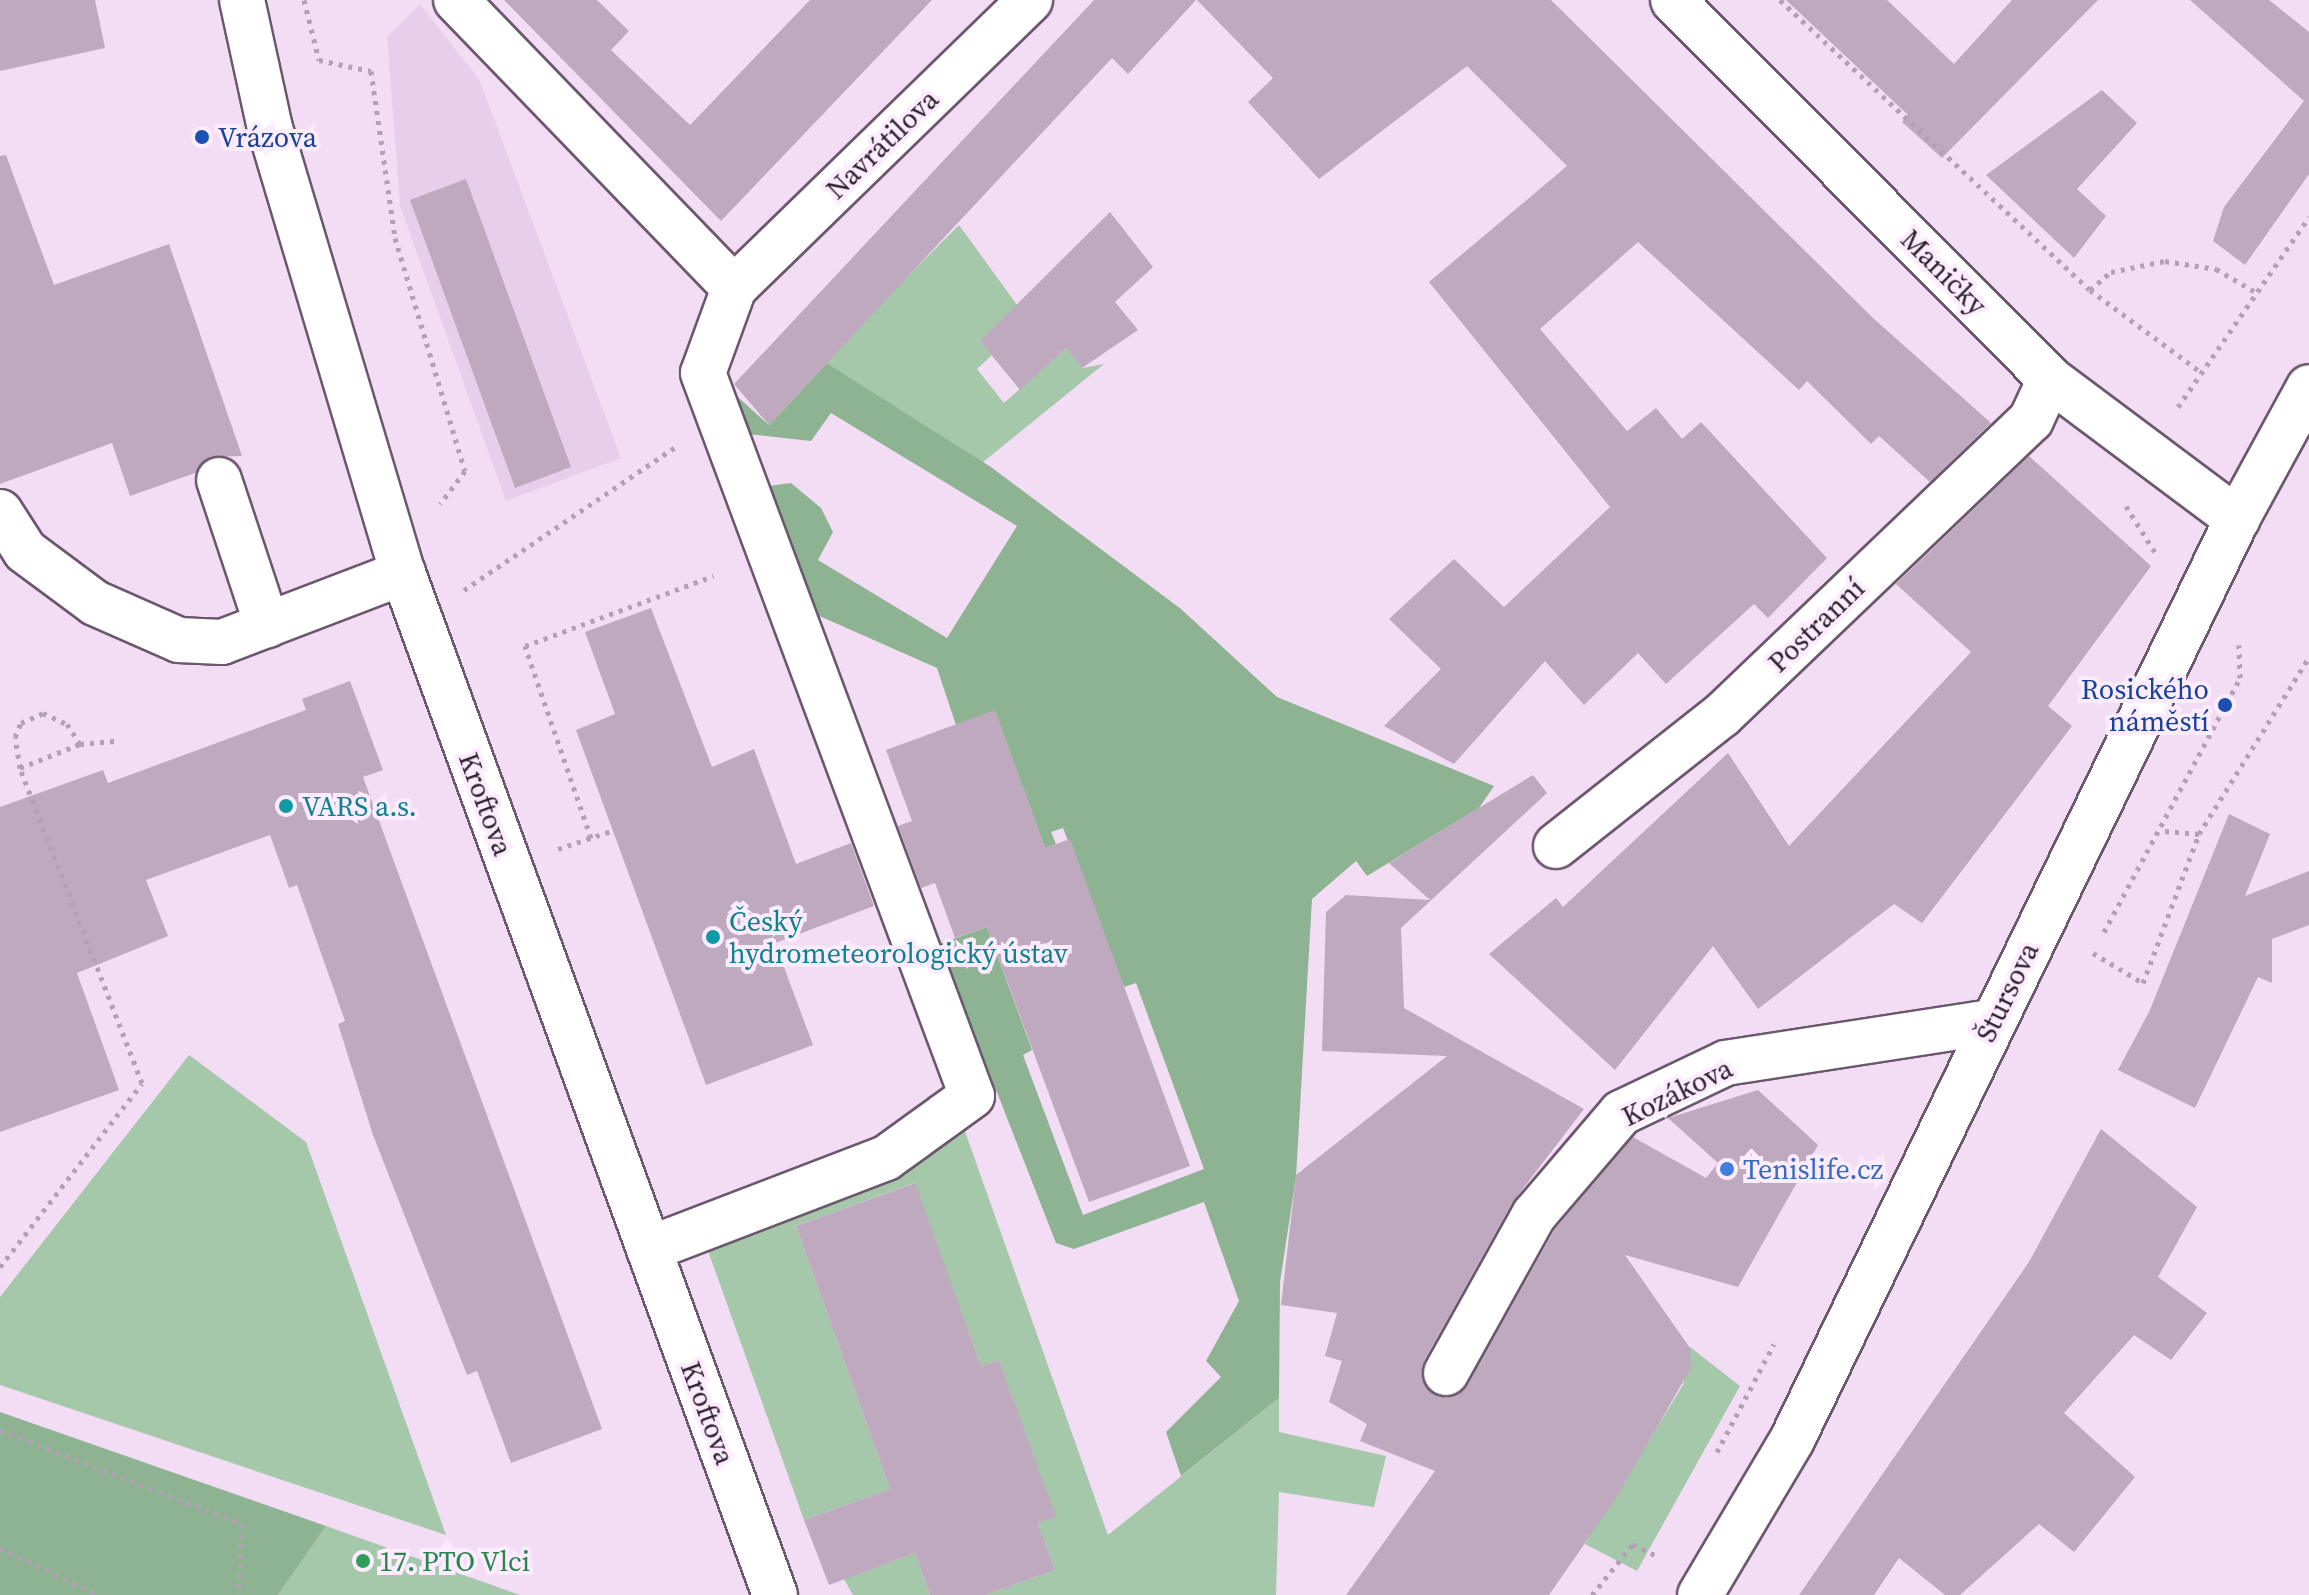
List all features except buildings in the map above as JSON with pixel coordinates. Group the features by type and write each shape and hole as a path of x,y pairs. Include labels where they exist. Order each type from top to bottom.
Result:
{"street":[{"name":"Kroftova","path":"242,0 270,128 403,573 775,1595"},
{"path":"456,0 734,288 703,373 753,500 972,1096 886,1158 649,1249"},
{"name":"Navrátilova","path":"734,288 1030,0"},
{"name":"Maničky","path":"1673,0 2050,379 2237,519"},
{"name":"Postranní","path":"1556,846 1722,715 2031,420 2050,379"},
{"name":"Štursova","path":"1700,1595 1792,1440 2237,519 2309,387"},
{"path":"219,480 267,625"},
{"path":"0,512 25,551 141,628 204,644 267,625 403,573"},
{"name":"Kozákova","path":"1446,1373 1534,1215 1621,1113 1726,1063 1992,1022"}],"path":[{"path":"304,0 319,60 371,71 395,238 465,471 434,512"},
{"path":"1780,0 2090,290 2202,373"},
{"path":"2157,566 2158,553 2119,495 2254,291 2309,217"},
{"path":"2090,290 2111,272 2165,261 2216,269 2254,291"},
{"path":"463,591 682,444"},
{"path":"591,838 525,646 713,576"},
{"path":"459,578 468,605"},
{"path":"2104,932 2161,831 2240,678 2239,640"},
{"path":"2093,953 2143,983 2199,834 2309,657"},
{"path":"0,1267 142,1083 20,768 15,737 21,723 43,713 67,724 80,744"},
{"path":"20,768 80,744 115,741"},
{"path":"553,851 614,830"},
{"path":"2161,831 2199,834"},
{"path":"548,836 559,865"},
{"path":"0,1430 242,1524 238,1595"},
{"path":"1592,1595 1633,1544 1661,1559"},
{"path":"0,1548 98,1595"}],"shaded area":[{"path":"420,4 479,79 621,458 506,501 400,206 387,37"}],"green space":[{"path":"959,225 1020,309 980,341 992,355 977,369 1004,403 1066,348 1082,368 1104,364 983,462 827,363 788,327 829,355"},
{"path":"827,363 991,467 1181,609 1277,697 1494,786 1479,808 1367,876 1356,861 1312,899 1296,1177 1280,1282 1279,1398 1181,1476 1166,1432 1221,1377 1206,1361 1239,1301 1204,1202 1074,1249 1056,1243 939,944 987,927 1032,1050 1023,1055 1083,1215 1204,1169 1136,983 1124,987 1063,828 1051,832 1056,844 1045,848 995,711 956,725 937,668 815,614 768,486 791,483 821,508 833,532 818,560 947,638 1017,526 831,413 811,441 748,434 732,392 769,425"},
{"path":"189,1055 306,1142 446,1535 0,1385 0,1297"},
{"path":"961,1120 1108,1535 1279,1398 1279,1432 1386,1456 1374,1507 1279,1492 1276,1595 985,1595 1055,1570 1038,1523 1055,1516 999,1360 981,1366 914,1183 796,1226 890,1489 804,1520 696,1217"},
{"path":"1690,1347 1740,1386 1637,1571 1585,1544 1683,1385"},
{"path":"0,1412 326,1526 278,1595 0,1595"},
{"name":"17. PTO Vlci","path":"326,1526 520,1595 278,1595"},
{"path":"915,1553 930,1595 853,1595 844,1579"}],"place":[{"name":"Vrázova","path":"202,137"},
{"name":"Rosického náměstí","path":"2225,705"},
{"name":"VARS a.s.","path":"286,806"},
{"name":"Český hydrometeorologický ústav","path":"713,937"},
{"name":"Tenislife.cz","path":"1727,1169"},
{"name":"17. PTO Vlci","path":"363,1561"}]}
